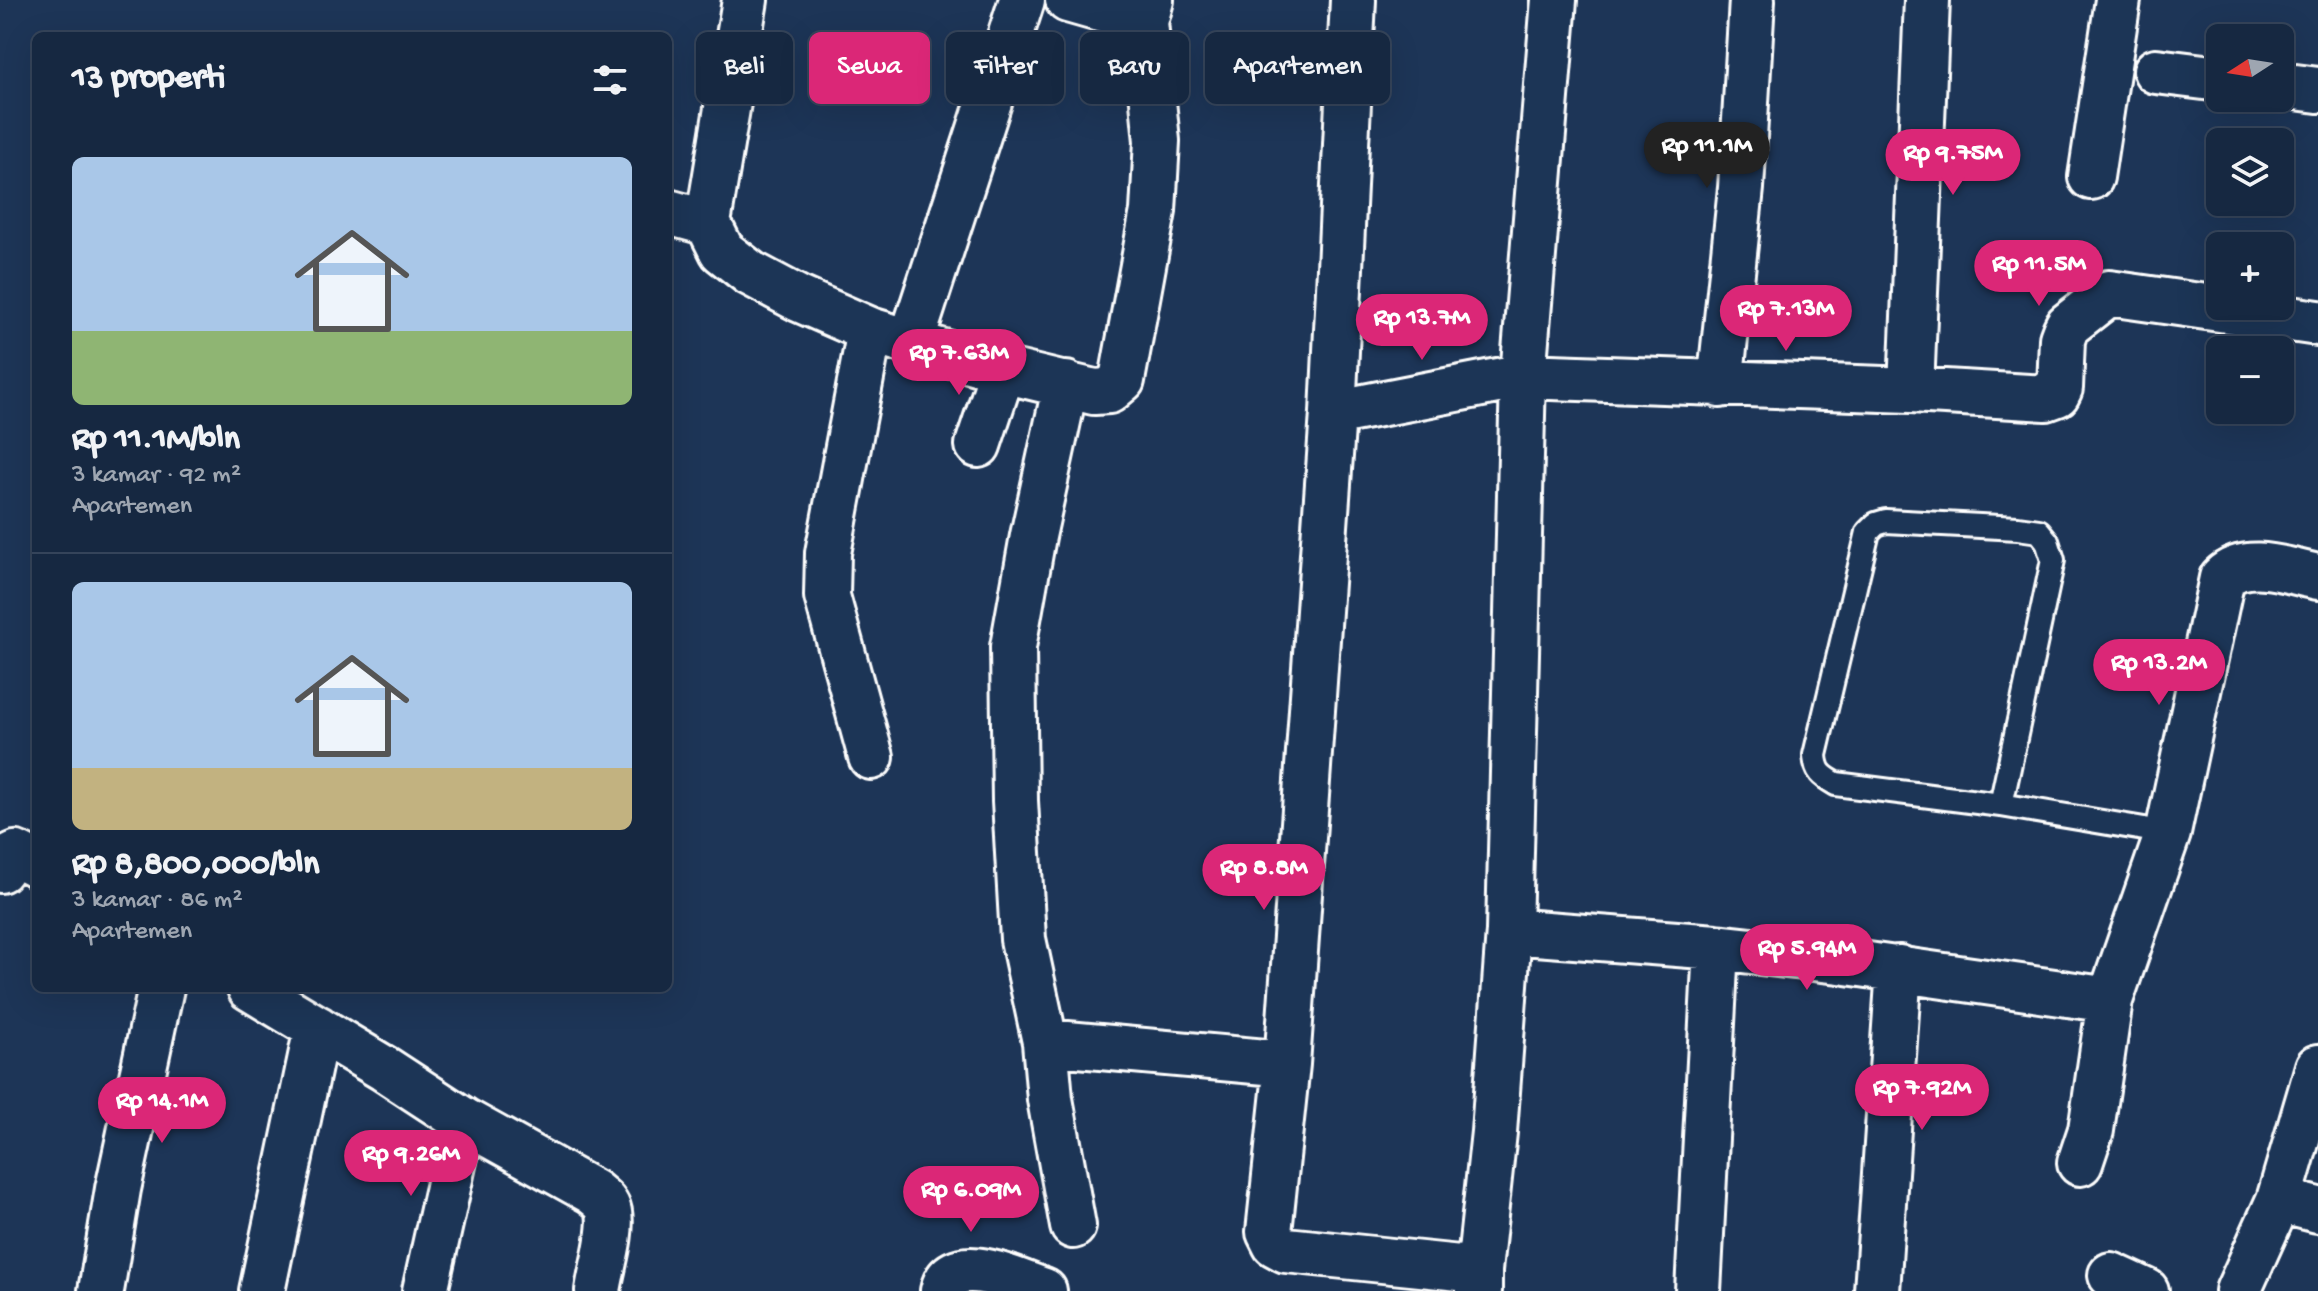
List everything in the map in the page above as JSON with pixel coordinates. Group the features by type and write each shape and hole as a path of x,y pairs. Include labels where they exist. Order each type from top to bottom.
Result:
{"street":[{"path":"745,0 688,218 750,273 799,299 890,336 1003,370 1094,392 1109,391 1122,380 1153,211 1157,141 1148,11 1068,0"},
{"path":"871,757 827,596 828,553 890,336 1022,0"},
{"path":"1353,0 1333,413 1287,1064 1269,1232 1275,1244 1286,1250 1479,1280 1509,931 1523,376 1554,0"},
{"path":"1720,385 1741,188 1752,0"},
{"path":"1911,390 1927,0"},
{"path":"2091,177 2118,0"},
{"path":"2156,71 2206,77"},
{"path":"2294,87 2318,90"},
{"path":"1333,413 1523,376 2053,397 2060,388 2062,339 2068,325 2109,293 2318,323"},
{"path":"978,445 1003,370"},
{"path":"1066,384 1013,647 1015,801 1023,939 1045,1042 1050,1099 1073,1226"},
{"path":"2080,1163 2091,1130 2110,1000 2168,833 2222,578 2237,567 2250,564 2318,577"},
{"path":"0,870 8,858 16,854 32,862"},
{"path":"1509,931 1716,947 1899,968 2110,1000"},
{"path":"1698,1291 1716,947"},
{"path":"1877,1291 1899,968"},
{"path":"101,1291 118,1189 160,992"},
{"path":"257,992 463,1120 604,1201 609,1225 598,1291"},
{"path":"262,1291 317,1028"},
{"path":"1045,1042 1287,1064"},
{"path":"2238,1291 2298,1205 2318,1067"},
{"path":"425,1291 463,1120"},
{"path":"943,1291 944,1284 951,1277 959,1271 973,1268 1044,1291"}],"lane":[{"path":"2001,805 2053,560 2047,541 2039,531 2018,528 1886,521 1876,524 1868,532 1815,755 1821,776 1836,784 2001,805 2168,833"}]}
